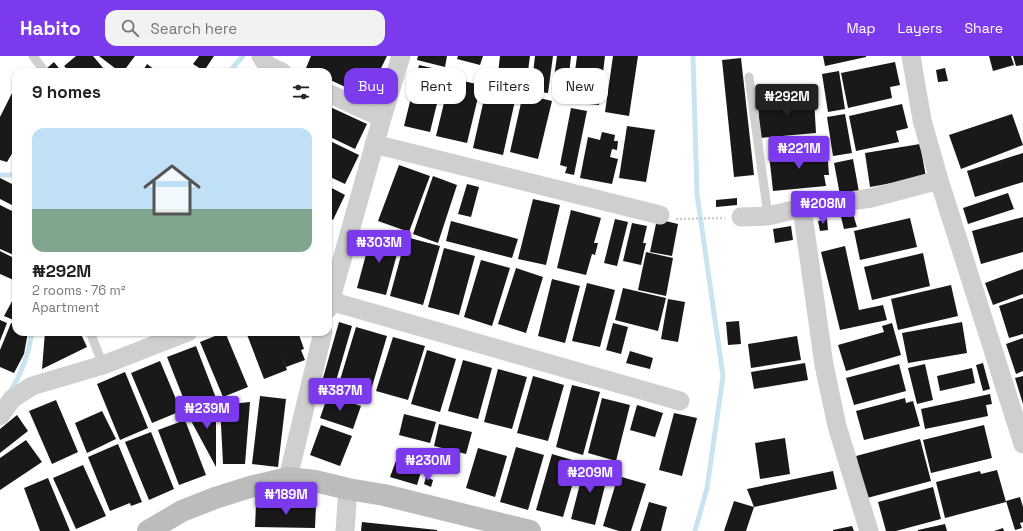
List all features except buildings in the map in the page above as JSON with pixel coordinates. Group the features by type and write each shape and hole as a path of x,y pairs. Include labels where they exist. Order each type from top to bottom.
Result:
{"street":[{"path":"261,56 266,65 273,68"},
{"path":"332,280 401,56"},
{"path":"911,56 922,120 939,180 1022,434"},
{"path":"332,95 382,118"},
{"path":"374,144 660,214"},
{"path":"741,217 768,216 802,208 871,198 939,180"},
{"path":"802,208 824,365 837,426 869,531"},
{"path":"332,306 680,401"},
{"path":"0,416 12,399 32,386 103,365 178,336"},
{"path":"288,478 321,336"},
{"path":"148,531 182,511 215,498 250,487 288,478 315,481 348,489 384,495 530,531"},
{"path":"345,531 348,489"}],"lane":[{"path":"32,56 41,68"},
{"path":"749,77 768,216"},
{"path":"92,336 103,365"}],"path":[{"path":"679,220 719,218"}],"waterway":[{"path":"232,68 243,56"},
{"path":"693,56 697,194 723,376 707,488 695,531"},
{"path":"0,175 12,175"},
{"path":"10,392 24,363 31,336"}]}
